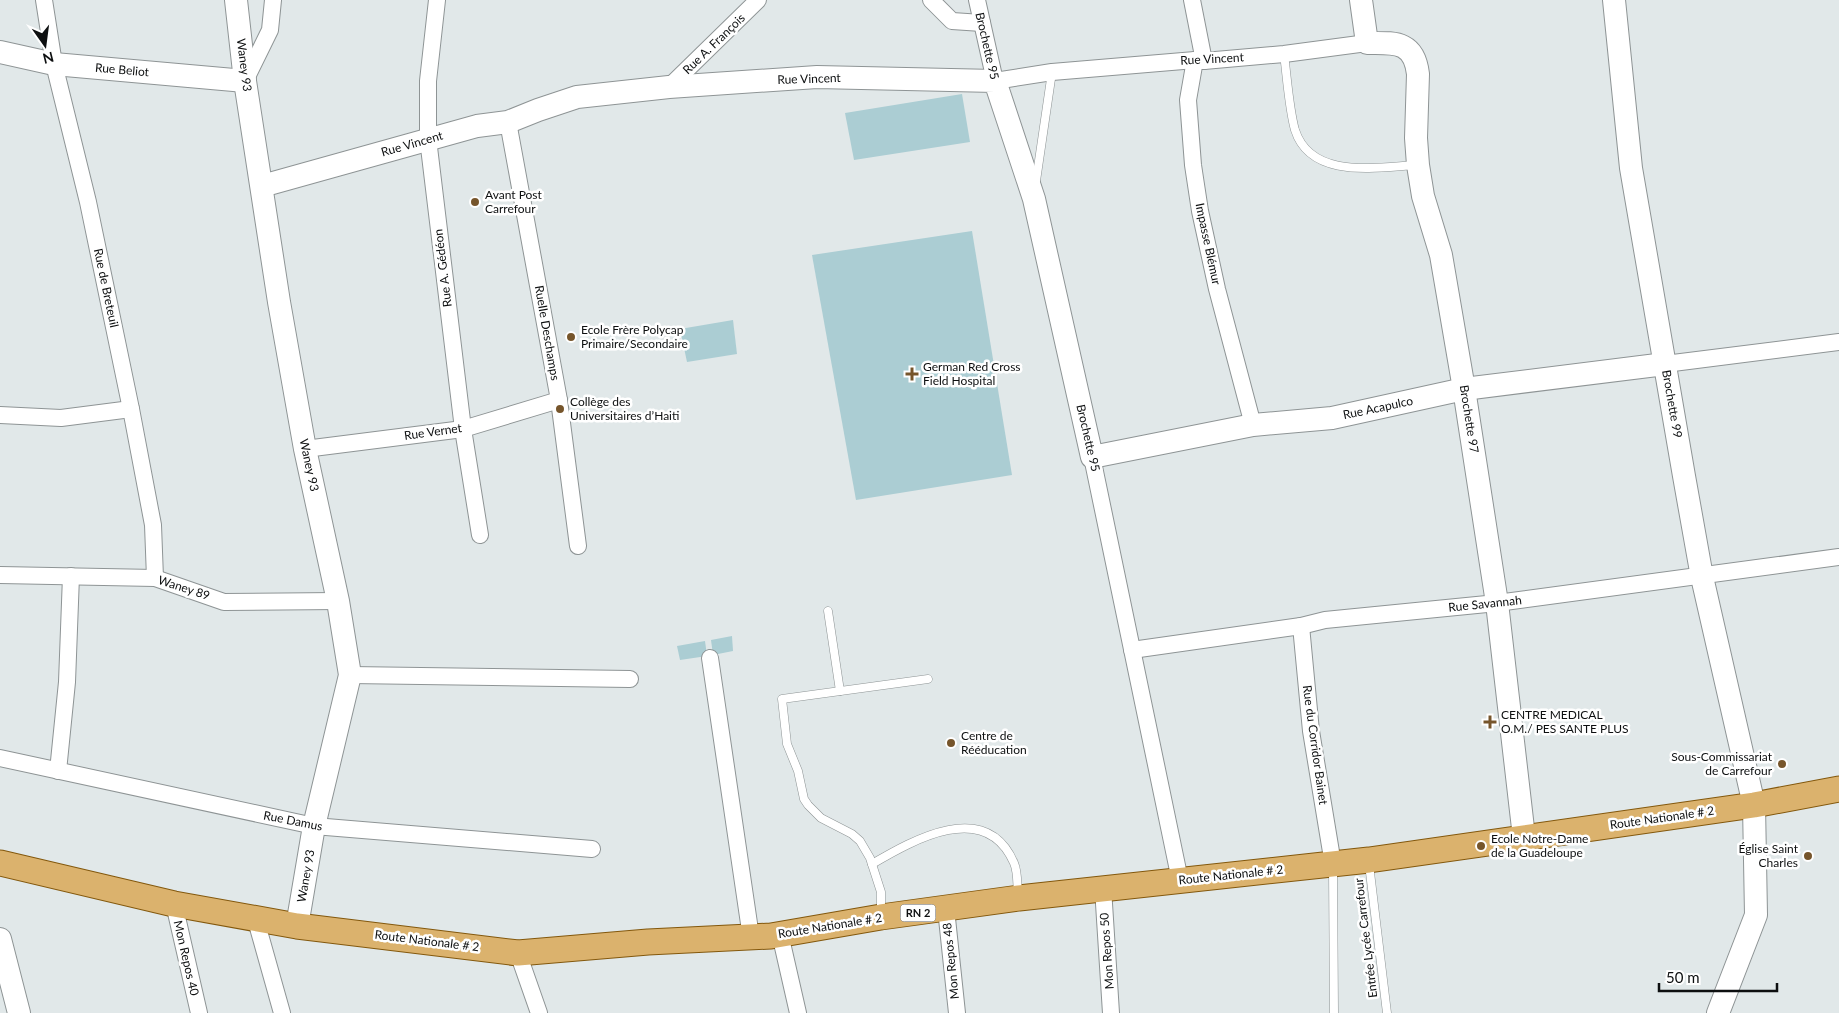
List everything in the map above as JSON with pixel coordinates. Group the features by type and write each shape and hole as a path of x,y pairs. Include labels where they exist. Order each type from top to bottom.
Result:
{"main road":[{"name":"Route Nationale # 2","path":"0,864 174,904 256,917 297,926 518,953 648,942 780,934 1019,898 1368,860 1754,805 1839,789"}],"street":[{"name":"Rue de Breteuil","path":"44,0 54,64 88,202 131,409 153,525 155,578"},
{"name":"Waney 93","path":"236,0 245,81 305,449 338,601 350,675 314,826 297,926"},
{"path":"245,81 270,30 273,0"},
{"name":"Rue A. Gédéon","path":"437,0 428,81 428,139 463,428 480,535"},
{"name":"Rue A. François","path":"669,87 758,0"},
{"path":"931,0 952,21 982,23"},
{"name":"Brochette 95","path":"977,0 995,81 1034,199 1092,457 1180,880"},
{"path":"1192,0 1199,60"},
{"path":"1361,0 1366,43"},
{"name":"Brochette 99","path":"1614,0 1631,168 1702,577 1754,805 1756,915 1718,1013"},
{"name":"Rue Vincent","path":"262,186 477,126 508,122 576,97 669,87 817,78 995,81 1052,72 1284,54 1366,43"},
{"name":"Brochette 97","path":"1366,43 1394,43 1405,46 1413,54 1417,63 1416,138 1418,165 1423,196 1441,256 1464,389 1497,603 1524,837"},
{"name":"Rue Beliot","path":"0,52 54,64 245,81"},
{"name":"Impasse Blémur","path":"1199,60 1188,100 1193,165 1200,212 1217,289 1252,425"},
{"name":"Ruelle Deschamps","path":"508,122 559,400 578,546"},
{"path":"1665,364 1839,342"},
{"name":"Rue Acapulco","path":"1092,457 1252,425 1332,418 1464,389 1665,364"},
{"name":"Rue Vernet","path":"305,449 463,428 559,400"},
{"path":"0,415 61,418 131,409"},
{"name":"Rue Savannah","path":"1132,650 1301,626 1325,620 1497,603 1839,558"},
{"name":"Waney 89","path":"0,575 155,578 224,602 338,601"},
{"path":"58,771 67,682 71,576"},
{"name":"Rue du Corridor Bainet","path":"1301,626 1311,731 1333,864"},
{"path":"710,658 751,937"},
{"path":"350,675 630,679"},
{"name":"Rue Damus","path":"0,758 314,826 592,849"},
{"name":"Mon Repos 50","path":"1102,888 1111,1013"},
{"name":"Mon Repos 40","path":"174,904 199,1013"},
{"name":"Mon Repos 48","path":"946,909 957,1013"},
{"path":"256,917 282,1013"},
{"path":"780,934 798,1013"},
{"path":"0,939 19,1013"},
{"path":"518,953 539,1013"}],"lane":[{"path":"1284,54 1295,129 1301,144 1307,151 1333,165 1348,168 1418,165"},
{"path":"1034,199 1052,72"},
{"path":"828,610 840,691"},
{"path":"881,918 881,892 872,864 860,841 852,834 821,818 808,806 804,799 798,771 787,744 782,698 928,680"},
{"path":"872,864 905,845 935,833 952,829 986,832 1000,842 1015,865 1019,898"},
{"name":"Entrée Lycée Carrefour","path":"1368,860 1387,1013"},
{"path":"1333,864 1334,1013"}],"shaded area":[{"path":"962,94 970,142 854,160 845,113"},
{"path":"972,231 1012,475 856,500 812,255"},
{"path":"733,320 737,354 687,362 680,329"},
{"path":"732,636 733,651 713,655 711,640"},
{"path":"705,641 707,656 680,660 677,646"}],"place":[{"name":"Avant Post Carrefour","path":"475,202"},
{"name":"Ecole Frère Polycap Primaire/Secondaire","path":"571,337"},
{"name":"German Red Cross Field Hospital","path":"912,374"},
{"name":"Collège des Universitaires d’Haiti","path":"560,409"},
{"name":"CENTRE MEDICAL O.M./ PES SANTE PLUS","path":"1490,722"},
{"name":"Centre de Rééducation","path":"951,743"},
{"name":"Sous-Commissariat de Carrefour","path":"1782,764"},
{"name":"Ecole Notre-Dame de la Guadeloupe","path":"1481,846"},
{"name":"Église Saint Charles","path":"1808,856"}]}
